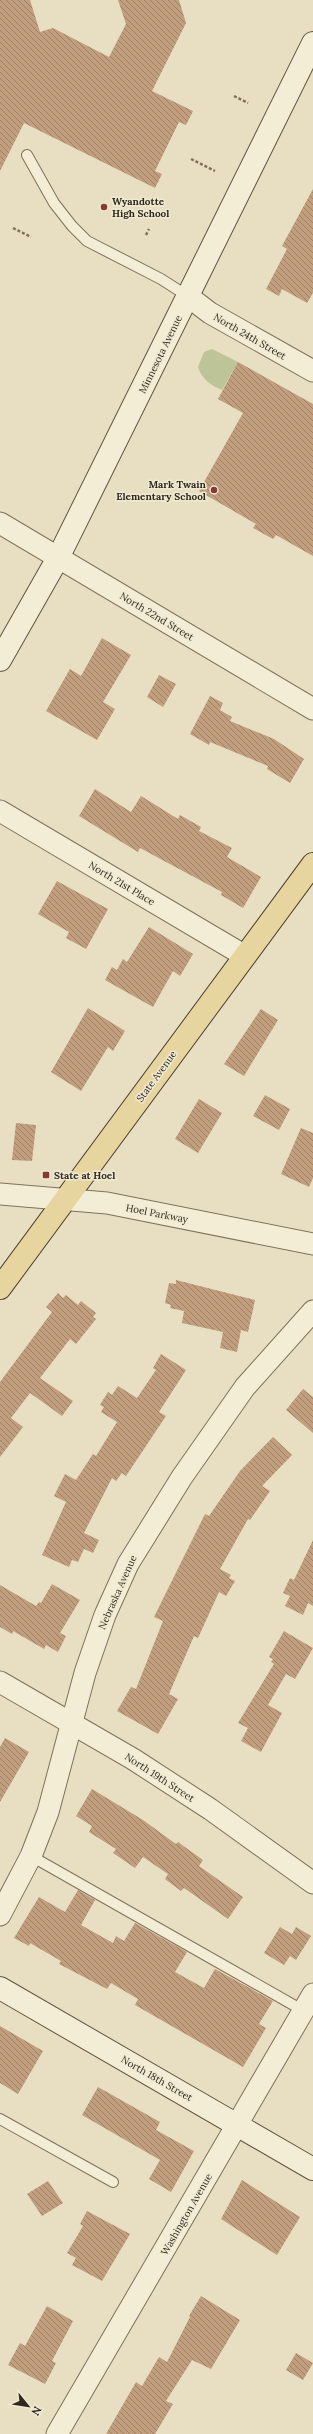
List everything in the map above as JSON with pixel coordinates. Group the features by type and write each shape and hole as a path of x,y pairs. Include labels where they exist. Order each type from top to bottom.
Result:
{"main road":[{"name":"Minnesota Avenue","path":"0,660 58,558 313,43"},
{"name":"State Avenue","path":"0,1288 245,956 310,874"},
{"name":"North 18th Street","path":"0,1988 313,2169"}],"street":[{"name":"North 24th Street","path":"189,296 210,313 313,372"},
{"name":"North 22nd Street","path":"0,523 313,709"},
{"name":"North 21st Place","path":"0,811 245,956"},
{"name":"Hoel Parkway","path":"0,1194 108,1203 313,1244"},
{"name":"Nebraska Avenue","path":"0,1915 31,1856 48,1812 85,1673 105,1615 128,1564 182,1477 245,1387 313,1311"},
{"name":"North 19th Street","path":"0,1682 133,1759 210,1809 313,1883"},
{"name":"Washington Avenue","path":"57,2434 309,2002"}],"lane":[{"path":"27,154 54,203 72,226 87,241 161,279 189,296"},
{"path":"31,1856 309,2002"},
{"path":"0,2119 113,2182"}],"path":[{"path":"234,96 248,103"},
{"path":"191,159 215,171"},
{"path":"13,228 31,237"},
{"path":"146,235 149,229"}],"green space":[{"path":"212,349 238,362 222,390 207,381 198,367 204,352"}],"building":[{"name":"Wyandotte High School","path":"0,0 30,0 40,32 53,28 109,57 126,24 118,0 179,0 186,23 152,91 193,111 186,125 179,122 155,171 162,174 155,188 24,123 0,171"},
{"path":"313,189 313,293 307,303 282,289 279,296 266,289 287,249 282,246"},
{"name":"Mark Twain Elementary School","path":"238,362 313,404 313,556 276,535 273,539 253,528 256,524 199,491 243,413 218,399"},
{"path":"102,638 131,655 103,702 115,709 97,740 46,711 70,669 81,676"},
{"path":"159,675 176,684 163,707 147,697"},
{"path":"210,696 223,703 220,710 232,717 230,721 274,739 304,759 290,783 267,769 268,766 210,742 209,745 190,734"},
{"path":"95,789 131,812 141,796 178,819 180,815 201,827 199,831 232,848 227,857 261,877 243,908 221,895 222,892 140,848 138,852 79,816"},
{"path":"57,881 108,909 86,949 66,938 69,932 38,914"},
{"path":"149,927 193,954 180,976 173,971 153,1007 105,980 112,967 117,970 123,959 127,962"},
{"path":"88,1008 125,1031 113,1051 108,1047 81,1091 51,1072"},
{"path":"261,1009 278,1020 244,1076 224,1064"},
{"path":"265,1095 290,1109 279,1130 253,1116"},
{"path":"199,1099 222,1113 198,1153 175,1139"},
{"path":"16,1123 36,1125 32,1161 12,1160"},
{"path":"301,1128 313,1133 313,1178 309,1187 281,1174"},
{"path":"176,1280 255,1300 248,1332 241,1330 237,1352 220,1348 223,1332 182,1323 184,1311 170,1308 171,1305 165,1303 169,1283 176,1284"},
{"path":"58,1293 63,1298 66,1295 78,1305 81,1301 96,1313 93,1317 96,1319 76,1344 70,1339 40,1378 73,1401 62,1416 30,1393 11,1418 23,1427 0,1457 0,1382 52,1312 46,1307"},
{"path":"161,1354 186,1370 159,1412 166,1416 126,1476 122,1473 116,1481 112,1478 84,1533 99,1540 93,1553 84,1549 78,1562 72,1560 69,1567 42,1555 66,1502 54,1496 65,1474 76,1480 93,1454 96,1456 117,1422 101,1412 104,1407 100,1405 108,1392 112,1395 118,1386 137,1398 156,1370 153,1368"},
{"path":"303,1389 313,1397 313,1433 286,1410"},
{"path":"273,1437 292,1455 262,1486 270,1491 250,1520 248,1519 220,1569 231,1575 229,1578 235,1581 226,1596 219,1592 198,1638 194,1636 169,1694 178,1699 158,1734 117,1711 131,1687 136,1689 163,1621 154,1617 205,1514 209,1516 240,1471"},
{"path":"313,1540 313,1606 308,1603 303,1615 285,1606 290,1596 283,1593 290,1578 294,1580"},
{"path":"52,1584 80,1600 60,1633 66,1636 58,1652 46,1645 44,1649 13,1631 12,1634 0,1627 0,1585 36,1606 39,1602 41,1603"},
{"path":"284,1631 313,1648 295,1679 286,1674 268,1705 282,1713 261,1752 241,1741 248,1728 238,1723 274,1664 271,1662 273,1659 269,1657"},
{"path":"5,1738 29,1752 0,1802 0,1747"},
{"path":"92,1789 143,1820 176,1844 178,1842 203,1860 199,1866 243,1897 228,1919 184,1888 181,1891 165,1879 168,1874 143,1857 135,1868 113,1853 116,1849 89,1832 92,1826 76,1816"},
{"path":"78,1890 95,1900 81,1925 113,1943 116,1936 124,1941 135,1923 187,1952 175,1972 204,1988 215,1969 273,2001 259,2024 266,2028 243,2067 135,2005 138,1999 111,1983 107,1989 59,1964 61,1961 30,1943 29,1946 14,1938 39,1897 65,1912"},
{"path":"280,1927 292,1934 296,1927 311,1936 296,1960 290,1956 284,1965 264,1953"},
{"path":"0,2026 43,2051 18,2094 0,2083"},
{"path":"98,2087 160,2122 156,2130 194,2151 171,2192 149,2179 160,2160 82,2115"},
{"path":"242,2180 300,2217 277,2255 221,2219"},
{"path":"48,2181 63,2203 42,2216 27,2194"},
{"path":"87,2211 130,2234 102,2281 72,2265 76,2258 67,2253 83,2226 80,2224"},
{"path":"201,2296 240,2320 211,2369 192,2360 166,2401 173,2404 155,2434 106,2434 136,2382 142,2386 159,2357 167,2362 190,2317 189,2316"},
{"path":"47,2306 73,2321 52,2361 56,2363 45,2384 8,2365 20,2343 25,2346"},
{"path":"296,2353 313,2363 303,2380 286,2370"}],"place":[{"name":"Wyandotte High School","path":"104,207"},
{"name":"Mark Twain Elementary School","path":"214,490"},
{"name":"State at Hoel","path":"46,1175"}]}
